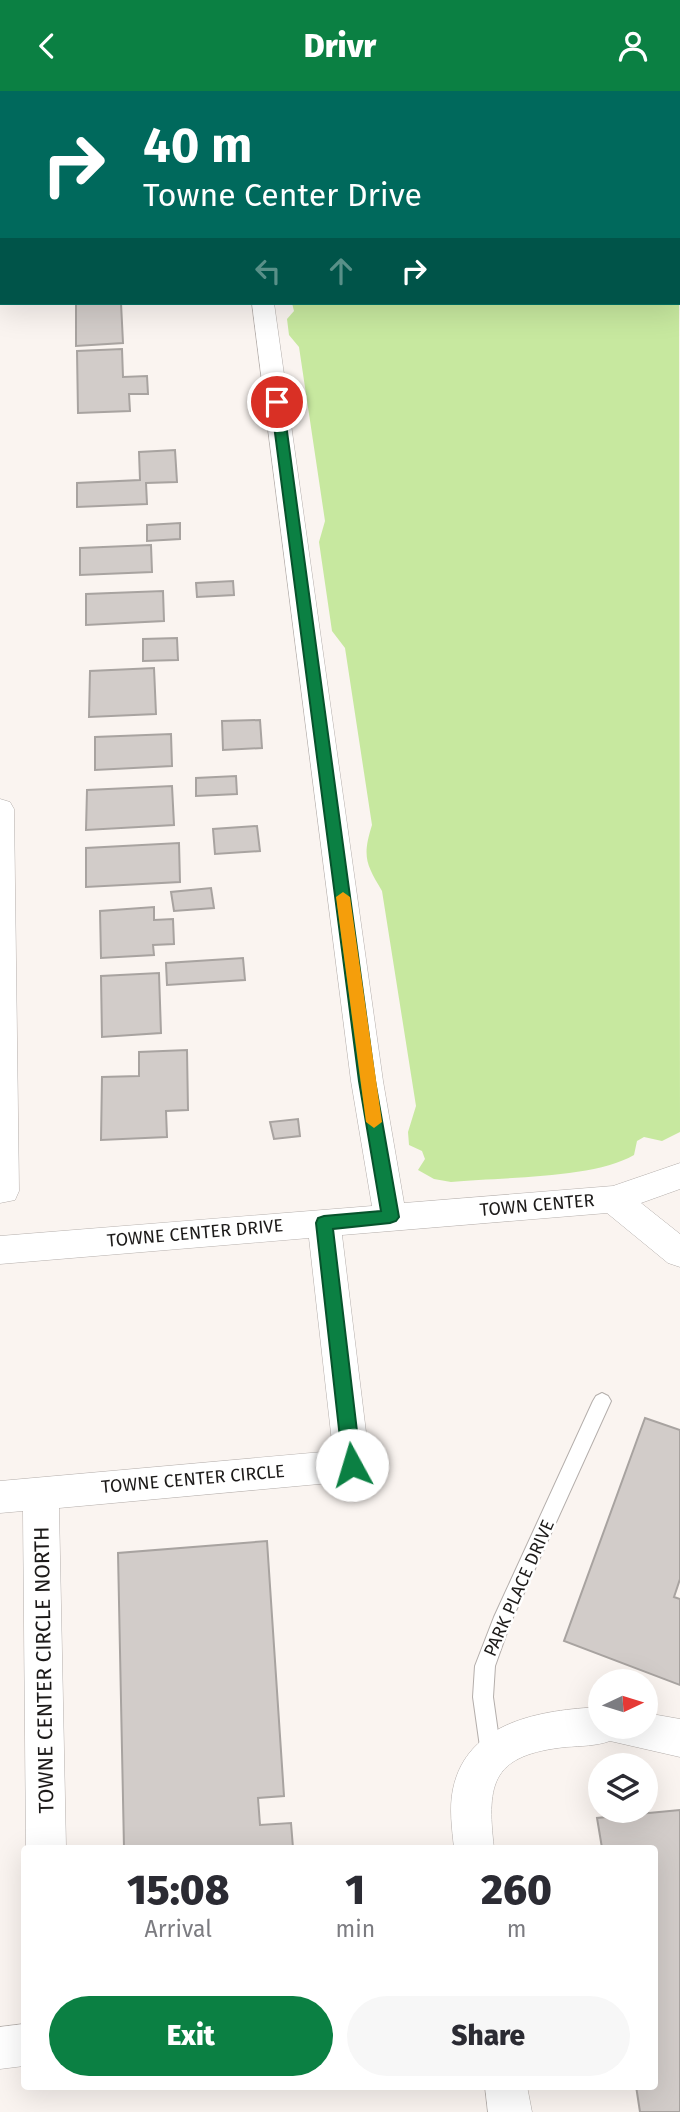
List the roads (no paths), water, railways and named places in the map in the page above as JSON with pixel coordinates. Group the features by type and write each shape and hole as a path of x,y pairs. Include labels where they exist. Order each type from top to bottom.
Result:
{"street":[{"path":"263,305 367,1081 390,1217"},
{"path":"0,809 3,1191"},
{"name":"TOWN CENTER","path":"390,1217 613,1199 680,1177"},
{"path":"613,1199 680,1253"},
{"name":"TOWNE CENTER DRIVE","path":"0,1250 390,1217"},
{"name":"TOWNE CENTER CIRCLE","path":"0,1497 352,1465 324,1223"},
{"name":"TOWNE CENTER CIRCLE NORTH","path":"41,1493 46,1845"},
{"path":"474,1845 474,1783 491,1754 524,1737 566,1728 588,1727"},
{"path":"658,1734 680,1738"},
{"path":"0,2048 21,2045"},
{"path":"507,2090 510,2112"}],"lane":[{"name":"PARK PLACE DRIVE","path":"491,1754 483,1697 485,1666 501,1623 602,1401"}]}
